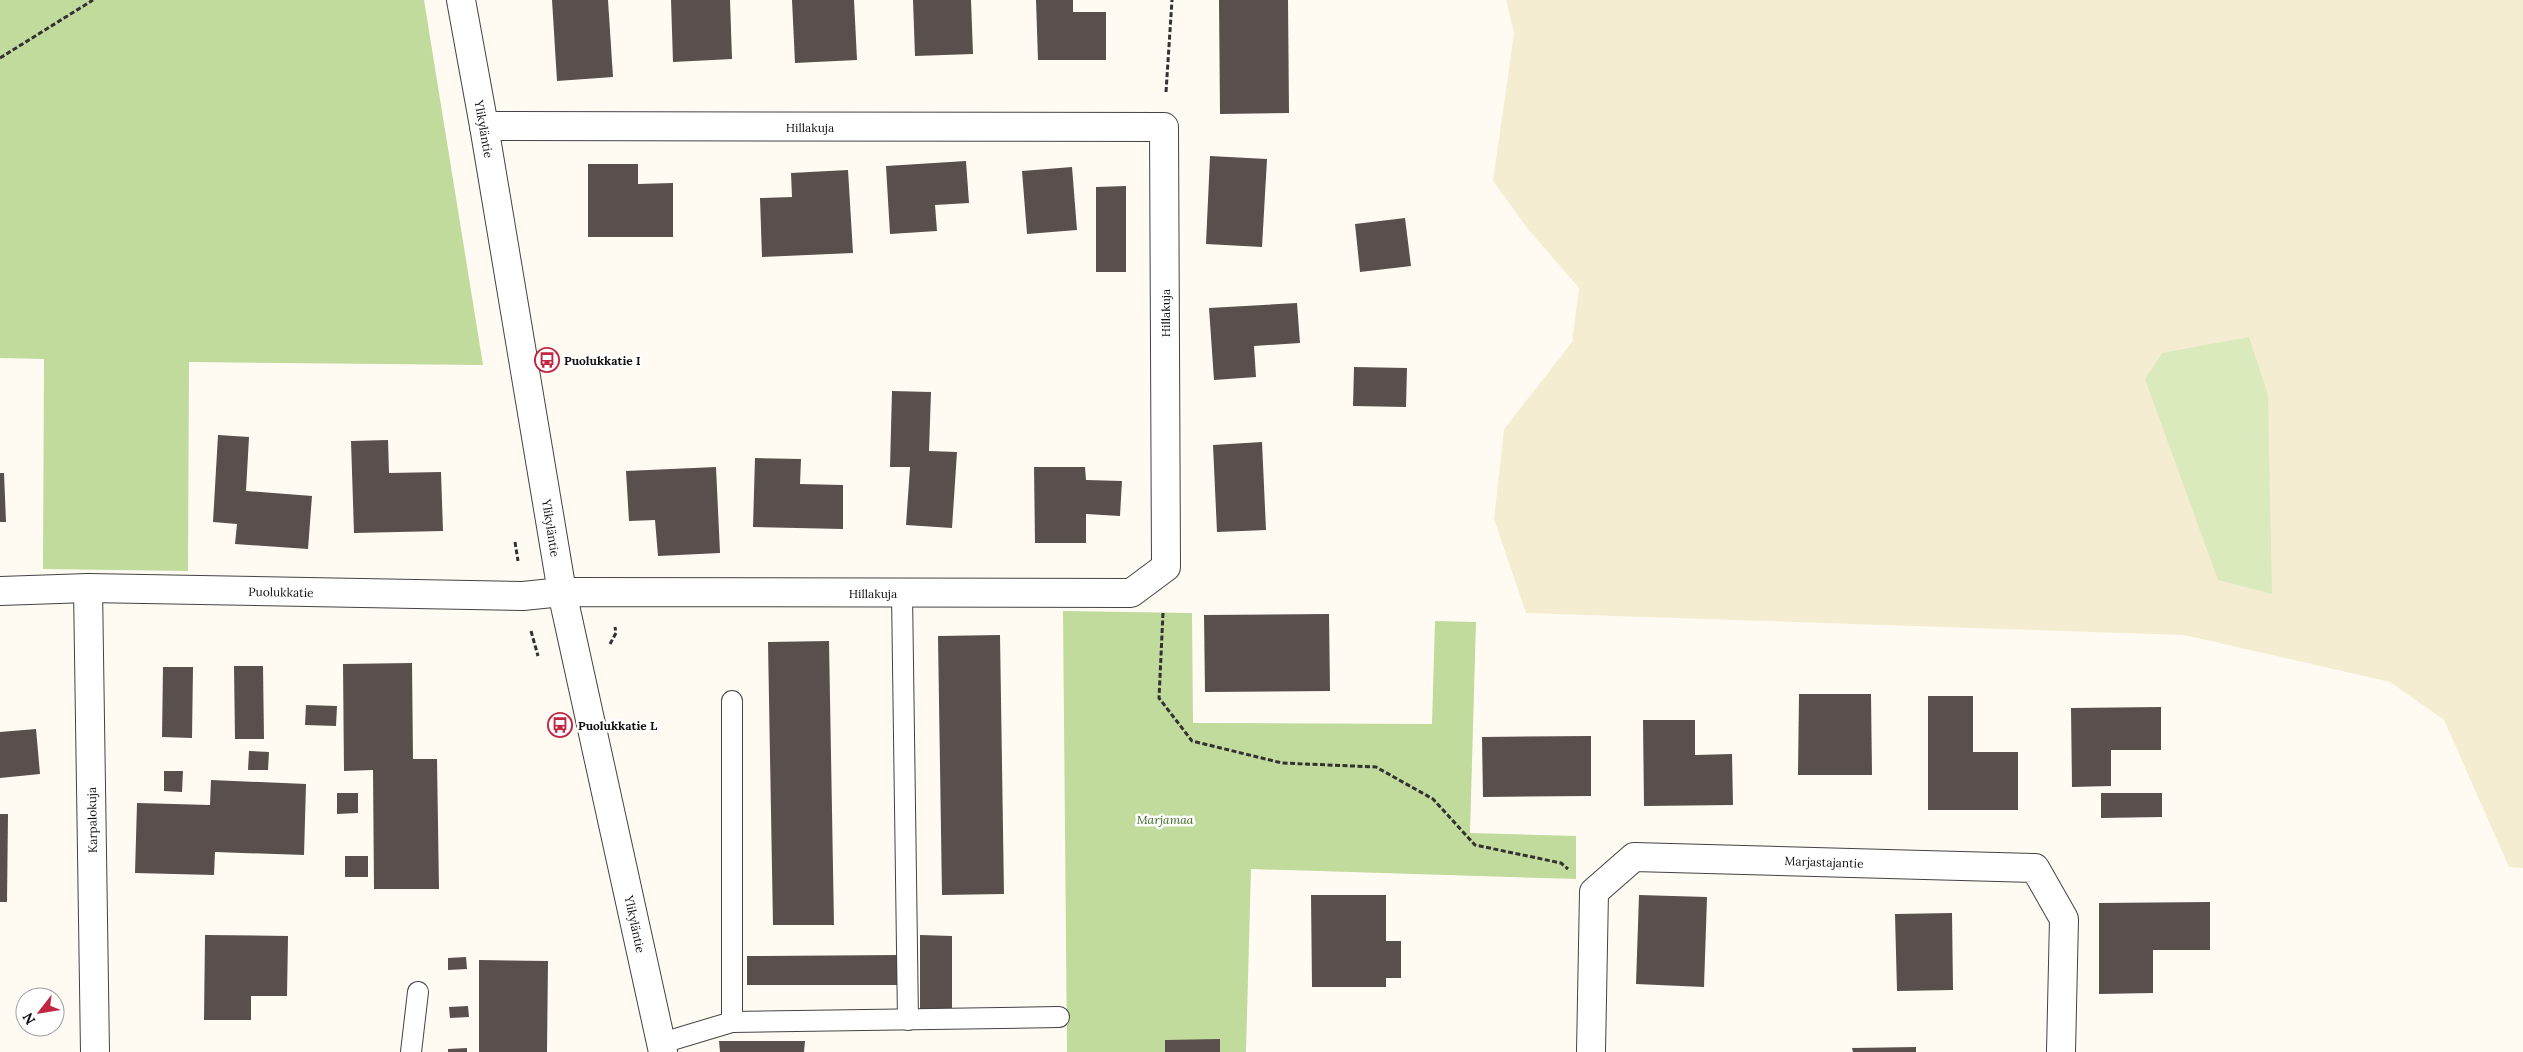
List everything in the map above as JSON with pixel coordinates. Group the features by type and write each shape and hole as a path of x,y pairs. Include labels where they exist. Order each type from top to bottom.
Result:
{"street":[{"name":"Ylikyläntie","path":"461,0 562,592 662,1048"},
{"name":"Hillakuja","path":"484,126 1164,127 1166,567 1131,593 562,592"},
{"name":"Puolukkatie","path":"0,591 88,588 523,596 562,592"},
{"name":"Karpalokuja","path":"88,588 95,1052"},
{"name":"Marjastajantie","path":"1594,892 1634,857 2035,868 2064,919 2061,1052"},
{"path":"1591,1052 1594,892"}],"lane":[{"path":"902,593 908,1020"},
{"path":"732,701 732,1022"},
{"path":"411,1052 418,992"},
{"path":"662,1048 732,1022 1060,1018"}],"path":[{"path":"0,58 93,0"},
{"path":"1164,127 1172,0"},
{"path":"1166,567 1159,698 1192,741 1282,763 1376,767 1432,799 1475,845 1562,863 1594,892"}],"shaded area":[{"path":"1506,0 2523,0 2523,868 2509,867 2444,720 2390,682 2184,635 1526,613 1494,519 1504,429 1572,342 1579,288 1527,228 1493,181 1514,33"}],"green space":[{"path":"0,0 424,0 483,365 189,362 188,571 43,569 44,359 0,358"},
{"path":"2249,337 2268,395 2272,594 2218,580 2145,379 2162,353"},
{"name":"Marjamaa","path":"1063,611 1192,613 1193,723 1432,724 1435,621 1476,622 1470,833 1576,836 1576,879 1251,869 1246,1052 1067,1052"}],"building":[{"path":"552,0 608,0 613,77 557,81"},
{"path":"671,0 730,0 732,59 673,62"},
{"path":"792,0 854,0 857,60 795,63"},
{"path":"913,0 971,0 973,54 915,56"},
{"path":"1036,0 1073,0 1073,12 1106,12 1106,60 1038,60"},
{"path":"1219,0 1288,0 1289,113 1220,114"},
{"path":"1210,156 1267,159 1262,247 1206,244"},
{"path":"966,161 969,203 935,205 937,231 890,234 886,166"},
{"path":"588,164 638,164 638,184 673,183 673,237 588,237"},
{"path":"1072,167 1077,230 1027,234 1022,171"},
{"path":"848,170 853,253 762,257 760,198 792,197 791,173"},
{"path":"1126,186 1126,272 1096,272 1096,187"},
{"path":"1405,218 1411,266 1360,272 1355,224"},
{"path":"1297,303 1300,343 1254,346 1256,377 1214,380 1209,308"},
{"path":"1354,367 1407,368 1406,407 1353,406"},
{"path":"892,391 931,392 929,451 957,452 952,528 906,525 910,467 890,467"},
{"path":"218,435 249,437 246,491 312,496 308,549 235,544 237,524 213,522"},
{"path":"388,440 389,473 441,472 443,531 354,533 351,441"},
{"path":"1262,442 1266,530 1217,532 1213,445"},
{"path":"755,458 801,459 800,484 843,485 843,529 753,527"},
{"path":"716,467 720,553 658,556 655,520 629,521 626,471"},
{"path":"1034,467 1085,467 1086,480 1122,481 1120,516 1086,514 1086,543 1035,543"},
{"path":"0,473 4,473 6,522 0,522"},
{"path":"1329,614 1330,691 1205,692 1204,615"},
{"path":"1000,635 1004,894 942,895 938,636"},
{"path":"829,641 834,925 773,925 768,642"},
{"path":"412,663 413,759 437,759 439,889 374,889 373,770 344,771 343,664"},
{"path":"234,666 263,666 264,739 235,739"},
{"path":"163,667 193,667 192,738 162,737"},
{"path":"1799,694 1871,694 1872,775 1798,775"},
{"path":"1928,696 1973,696 1973,752 2018,752 2018,810 1928,810"},
{"path":"306,705 337,706 336,726 305,725"},
{"path":"2161,707 2161,750 2111,750 2111,786 2072,787 2071,708"},
{"path":"1643,720 1695,720 1695,755 1732,754 1733,805 1644,806"},
{"path":"36,729 40,774 0,778 0,732"},
{"path":"1591,736 1591,796 1483,797 1482,737"},
{"path":"249,751 269,752 268,770 248,770"},
{"path":"164,771 183,771 182,792 164,791"},
{"path":"211,780 306,784 304,855 215,852 214,875 135,873 137,803 210,805"},
{"path":"337,793 358,793 358,813 337,814"},
{"path":"2101,793 2162,793 2162,817 2101,818"},
{"path":"0,814 8,814 7,902 0,902"},
{"path":"345,856 368,856 368,877 345,877"},
{"path":"1311,895 1386,895 1386,941 1401,941 1401,978 1386,978 1386,987 1312,987"},
{"path":"1639,895 1707,897 1704,987 1636,984"},
{"path":"2210,902 2210,950 2153,950 2153,993 2099,994 2099,903"},
{"path":"1952,913 1953,990 1897,991 1895,914"},
{"path":"205,935 288,936 287,996 251,996 251,1020 204,1020"},
{"path":"920,935 952,936 952,1010 920,1009"},
{"path":"898,955 898,985 747,985 747,956"},
{"path":"466,957 467,969 448,970 448,958"},
{"path":"479,960 548,961 547,1052 479,1052"},
{"path":"468,1006 469,1017 450,1018 449,1007"},
{"path":"1220,1039 1220,1052 1165,1052 1165,1040"},
{"path":"719,1041 805,1041 804,1052 720,1052"},
{"path":"1916,1047 1916,1052 1853,1052 1852,1048"},
{"path":"467,1048 467,1052 448,1052 448,1049"}],"place":[{"name":"Puolukkatie I","path":"547,360"},
{"name":"Puolukkatie L","path":"560,725"}]}
